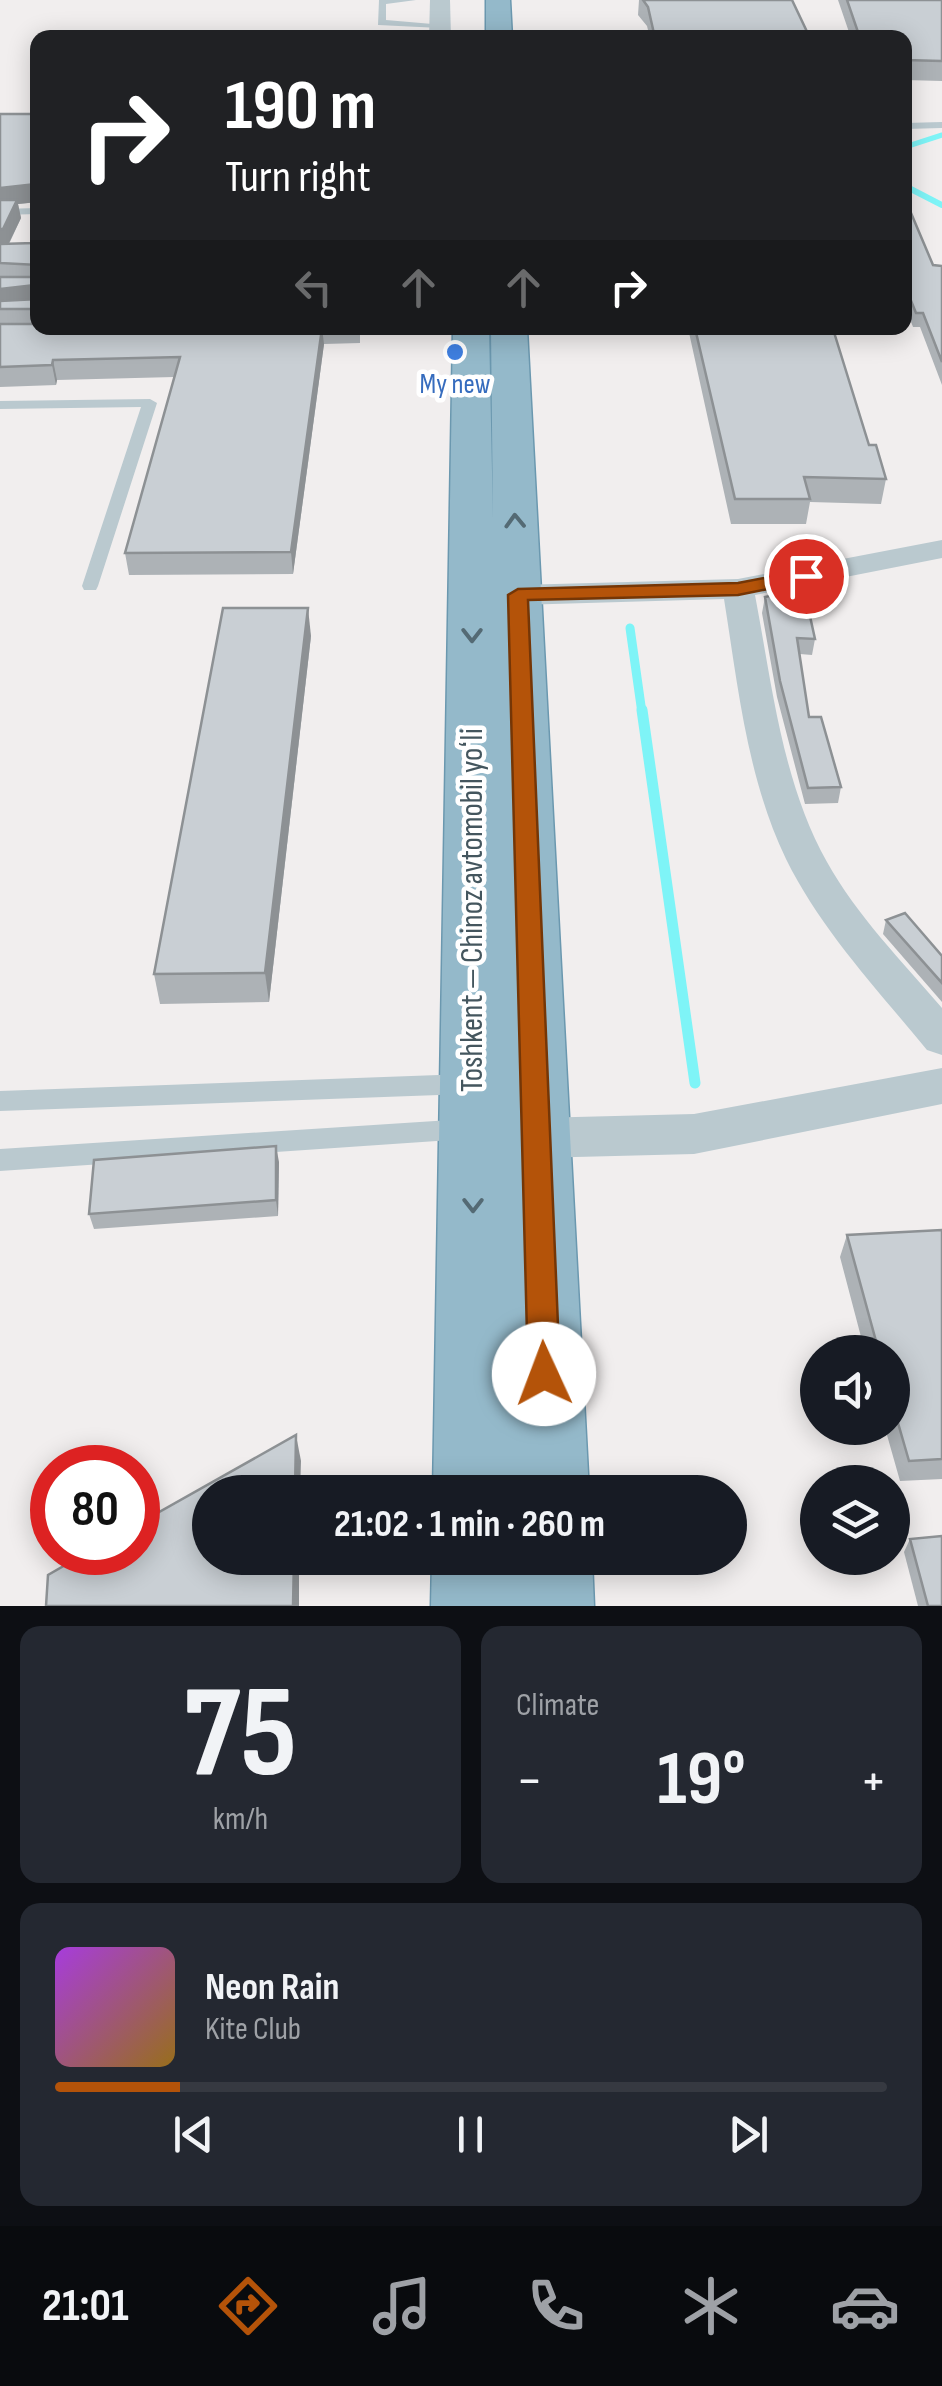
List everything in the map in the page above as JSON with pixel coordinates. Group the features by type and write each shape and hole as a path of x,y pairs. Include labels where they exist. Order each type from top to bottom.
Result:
{"highway":[{"path":"447,19 499,19"},
{"name":"Toshkent — Chinoz avtomobil yoʻli","path":"472,335 474,1475"},
{"name":"Toshkent — Chinoz avtomobil yoʻli","path":"509,335 547,1475"},
{"path":"474,1575 474,1606"},
{"path":"551,1575 552,1606"}],"street":[{"path":"518,595 738,589 942,549"},
{"path":"738,589 764,727 794,834 827,892 942,1038"},
{"path":"536,1138 694,1134 942,1086"}],"lane":[{"path":"412,0 382,2 381,22 447,19"},
{"path":"385,30 447,19"},
{"path":"912,126 942,125"},
{"path":"0,212 30,211"},
{"path":"0,405 150,403 90,586"},
{"path":"0,1101 473,1106"},
{"path":"0,1160 473,1106"}],"building":[{"path":"643,0 792,0 806,30 653,30"},
{"path":"847,0 942,0 942,61 912,60 912,30 857,30"},
{"path":"0,114 30,114 30,185 0,188"},
{"path":"0,200 17,200 3,229 0,229"},
{"path":"912,215 933,265 942,266 942,362 923,313 916,313 912,303"},
{"path":"30,243 30,265 0,263 0,244"},
{"path":"0,277 30,277 30,285 0,289"},
{"path":"30,299 30,309 0,309 0,301"},
{"path":"0,324 30,324 30,335 321,335 291,552 125,553 180,357 53,360 52,365 0,367"},
{"path":"697,335 835,335 869,445 876,445 886,479 804,477 810,499 735,499"},
{"path":"804,589 815,639 797,638 809,717 821,717 841,787 808,788 780,681 765,597"},
{"path":"223,608 308,608 265,973 154,974"},
{"path":"905,913 942,956 942,983 886,920"},
{"path":"276,1146 276,1200 89,1214 94,1160"},
{"path":"942,1230 942,1459 909,1461 904,1445 910,1445 910,1335 874,1335 847,1235"},
{"path":"296,1435 295,1475 225,1475"},
{"path":"192,1494 192,1575 294,1575 293,1606 46,1606 48,1575 160,1575 160,1512"},
{"path":"942,1536 942,1606 928,1606 910,1539"}],"waterway":[{"path":"912,145 942,135"},
{"path":"912,190 942,205"},
{"path":"630,628 642,713"},
{"path":"642,710 695,1083"}],"place":[{"name":"My new","path":"455,352"}],"route":[{"path":"544,1374 518,595 738,589 806,576"}]}
